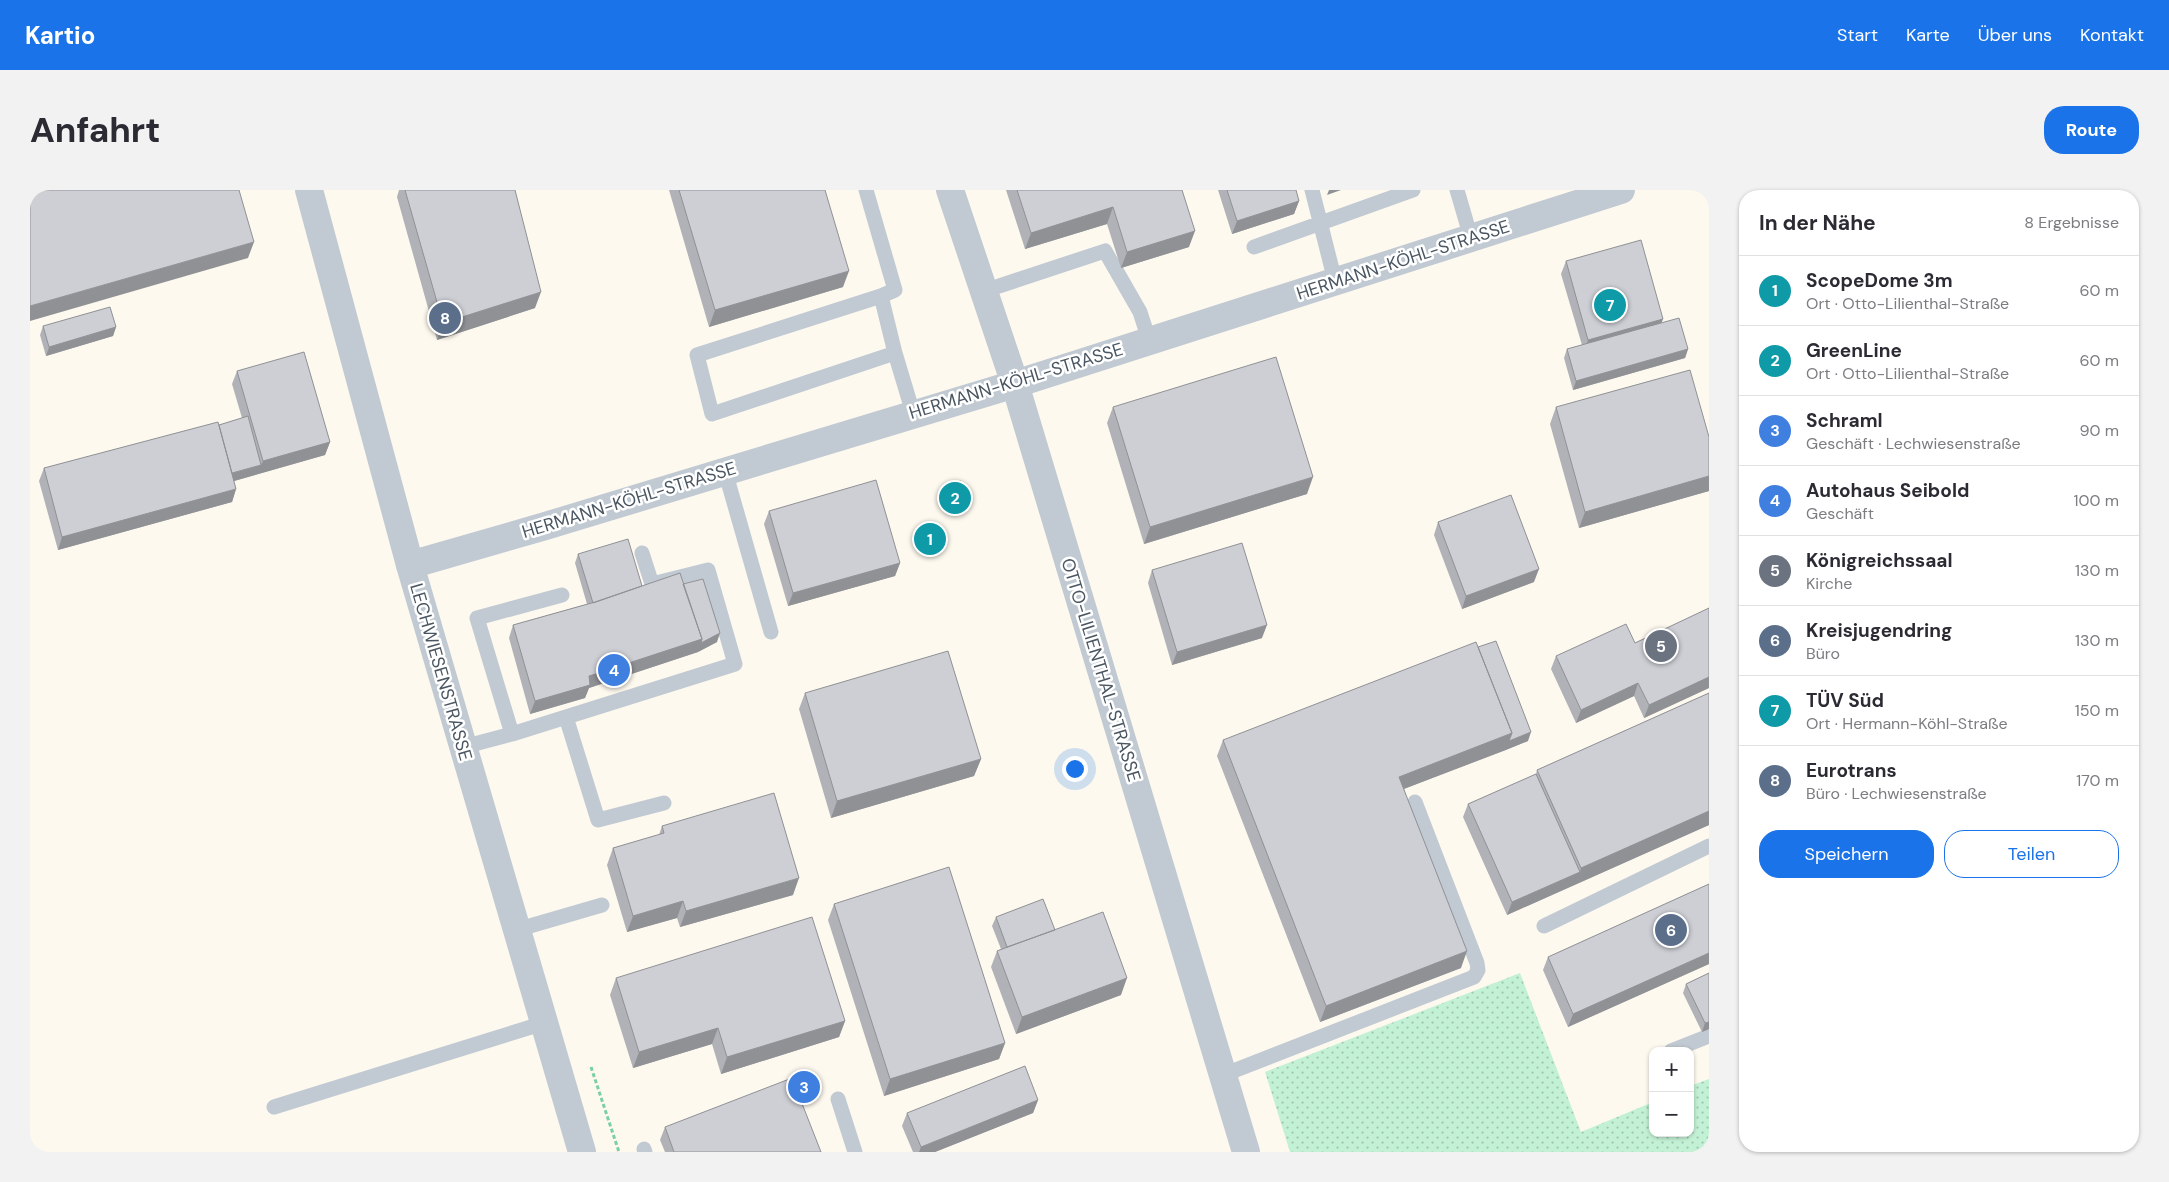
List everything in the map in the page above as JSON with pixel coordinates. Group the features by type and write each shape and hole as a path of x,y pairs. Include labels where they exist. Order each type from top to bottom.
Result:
{"street":[{"name":"LECHWIESENSTRASSE","path":"308,190 410,565 582,1152"},
{"name":"OTTO-LILIENTHAL-STRASSE","path":"950,190 1015,384 1246,1152"},
{"name":"HERMANN-KÖHL-STRASSE","path":"410,565 1015,384 1621,190"}],"lane":[{"path":"866,190 895,290 696,355 712,414 895,353"},
{"path":"1312,190 1335,281"},
{"path":"1254,247 1413,190"},
{"path":"1459,191 1471,238"},
{"path":"984,291 1105,251 1140,312 1149,340"},
{"path":"881,296 895,353 913,413"},
{"path":"725,471 771,632"},
{"path":"463,747 512,734 735,664 708,570 652,584 642,553"},
{"path":"512,734 478,618 562,594"},
{"path":"566,717 598,820 664,803"},
{"path":"1223,1075 1474,977 1478,970 1477,963 1415,802"},
{"path":"1544,926 1709,846"},
{"path":"516,930 602,905"},
{"path":"274,1107 544,1023"},
{"path":"1681,1047 1709,1036"},
{"path":"838,1099 855,1152"}],"shaded area":[{"path":"30,190 1709,190 1709,1152 30,1152"}],"green space":[{"path":"1520,973 1581,1132 1649,1104 1649,1137 1694,1137 1694,1085 1709,1079 1709,1152 1290,1152 1265,1072"}],"building":[{"path":"30,190 239,190 254,242 30,306"},
{"path":"405,190 515,190 541,292 443,323"},
{"path":"679,190 825,190 849,271 715,310"},
{"path":"1017,190 1182,190 1195,231 1127,252 1113,207 1031,233"},
{"path":"1227,190 1296,190 1299,201 1237,221"},
{"path":"1641,240 1663,319 1588,340 1566,261"},
{"path":"110,307 116,327 49,347 43,326"},
{"path":"1679,318 1688,349 1576,381 1567,349"},
{"path":"304,352 330,442 263,461 237,371"},
{"path":"1276,357 1313,477 1150,527 1113,407"},
{"path":"1690,370 1709,437 1709,476 1585,512 1556,407"},
{"path":"248,416 261,465 232,473 219,425"},
{"path":"218,422 236,489 62,537 44,468"},
{"path":"876,480 900,563 793,593 769,511"},
{"path":"961,481 967,502 952,506 946,485"},
{"path":"1511,495 1539,569 1466,596 1438,522"},
{"path":"932,526 939,528 942,537 939,543 933,545 927,544 922,536 924,530"},
{"path":"628,539 642,586 593,603 578,554"},
{"path":"1242,543 1267,625 1177,652 1152,570"},
{"path":"680,573 702,639 589,676 590,685 535,701 513,625 595,602"},
{"path":"703,579 720,633 701,643 702,639 683,584"},
{"path":"1709,608 1709,677 1649,705 1638,683 1581,710 1556,656 1626,624 1635,643"},
{"path":"1496,641 1531,732 1509,741 1512,733 1478,647"},
{"path":"1476,642 1512,733 1399,777 1467,951 1326,1006 1223,740"},
{"path":"948,651 981,759 837,801 805,693"},
{"path":"1709,693 1709,811 1581,868 1537,770"},
{"path":"1536,774 1580,872 1512,902 1468,804"},
{"path":"774,793 799,878 686,911 683,901 633,916 613,848 664,833 662,826"},
{"path":"949,867 1005,1043 890,1079 834,904"},
{"path":"1709,884 1709,953 1573,1014 1548,957"},
{"path":"1043,899 1055,930 1007,947 996,917"},
{"path":"1103,912 1127,978 1022,1017 997,951"},
{"path":"812,917 845,1021 727,1057 718,1028 639,1052 616,978"},
{"path":"1709,973 1709,1022 1705,1023 1686,984"},
{"path":"1025,1066 1038,1100 921,1147 907,1113"},
{"path":"792,1078 821,1152 674,1152 665,1127"}],"place":[{"name":"TÜV Süd","path":"1610,305"},
{"name":"Eurotrans","path":"445,318"},
{"name":"GreenLine","path":"955,498"},
{"name":"ScopeDome 3m","path":"930,539"},
{"name":"Königreichssaal","path":"1661,646"},
{"name":"Autohaus Seibold","path":"614,670"},
{"name":"Kreisjugendring","path":"1671,930"},
{"name":"Schraml","path":"804,1087"}]}
